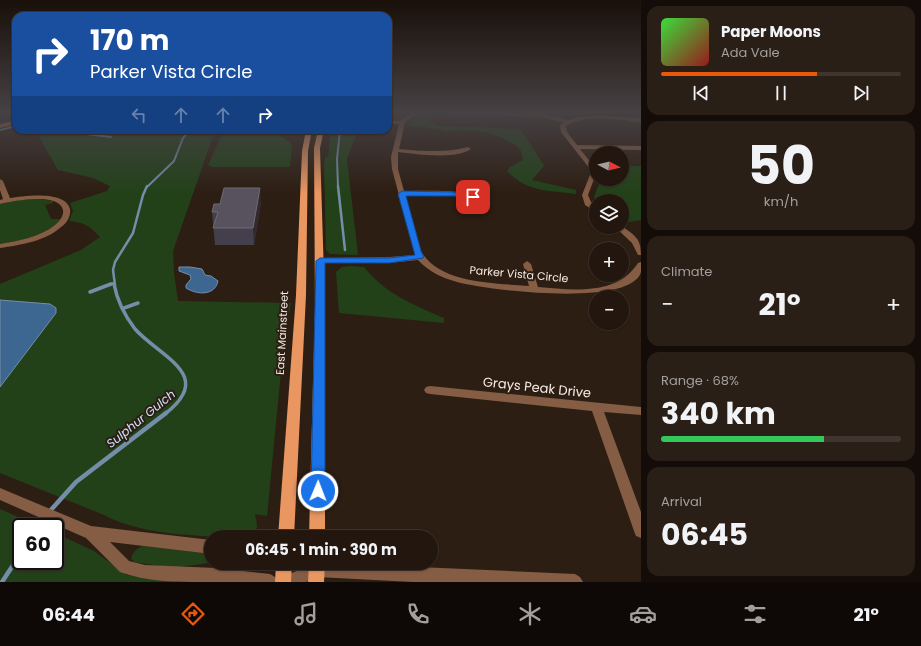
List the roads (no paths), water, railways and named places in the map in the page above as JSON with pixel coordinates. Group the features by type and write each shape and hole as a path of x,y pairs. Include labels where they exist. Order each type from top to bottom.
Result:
{"main road":[{"name":"East Mainstreet","path":"286,530 301,295 305,151 307,138"},
{"path":"317,530 320,261 318,148 320,138"},
{"path":"283,582 284,570"}],"street":[{"path":"320,261 389,260 420,257 417,251 394,165 398,138"},
{"path":"569,138 593,171 585,195 589,204"},
{"path":"576,147 641,148"},
{"path":"395,150 434,153 468,150"},
{"path":"0,181 4,201 31,197 52,199 64,206 66,213 64,219 59,225 46,234 28,241 0,246"},
{"path":"402,194 454,194 473,197"},
{"path":"627,234 638,247 641,253"},
{"name":"Parker Vista Circle","path":"420,257 440,272 467,282 573,292 598,290 617,286 638,278 641,265"},
{"path":"527,264 534,289"},
{"name":"Grays Peak Drive","path":"430,390 641,411"},
{"path":"597,407 641,531"},
{"path":"0,494 91,532 204,546"},
{"path":"91,532 125,566 132,569 174,574 209,575 270,582"},
{"path":"287,582 317,572 575,582"}],"water":[{"path":"179,267 202,269 205,275 211,276 218,281 216,286 209,292 205,293 195,292 186,288 186,285 191,279 190,275 179,271"},
{"path":"0,300 50,304 56,308 56,313 0,387"}],"waterway":[{"name":"Sulphur Gulch","path":"147,187 174,161 183,138"},
{"path":"338,187 337,159 339,138"},
{"name":"Sulphur Gulch","path":"115,285 113,270 115,262 133,233 143,195 147,186"},
{"path":"338,186 345,250"},
{"name":"Sulphur Gulch","path":"109,285 114,283"},
{"path":"90,292 111,284"},
{"name":"Sulphur Gulch","path":"114,284 122,308 135,329 169,358 185,377 185,388 179,400 166,413"},
{"path":"124,308 138,303"},
{"name":"Sulphur Gulch","path":"50,511 76,482 166,413"},
{"name":"Sulphur Gulch","path":"2,582 12,567"}]}
